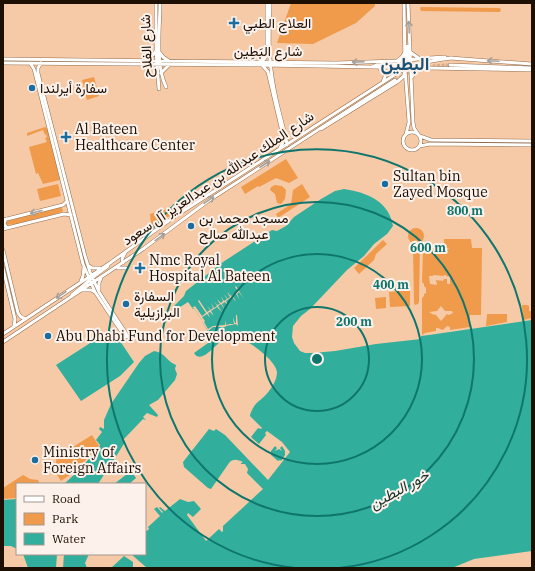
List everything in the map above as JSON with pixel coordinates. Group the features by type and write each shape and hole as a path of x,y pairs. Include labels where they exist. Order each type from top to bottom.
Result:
{"main road":[{"name":"شارع الفلاح","path":"156,3 156,51 158,63 166,87"},
{"name":"شارع الفلاح","path":"159,89 157,71 160,53 160,3"},
{"path":"269,3 271,75 283,138 279,149"},
{"path":"269,3 267,54 261,64 271,75"},
{"path":"404,3 405,49 409,63"},
{"path":"408,3 410,52 409,63 405,68 409,122 406,134 403,138 406,149 414,151 420,146 430,144 532,145"},
{"path":"405,41 412,79 413,124 422,141 420,146"},
{"path":"397,61 403,56 405,49"},
{"path":"156,51 147,62 157,71"},
{"path":"410,52 420,59"},
{"path":"160,53 163,57 171,61"},
{"path":"270,56 278,62"},
{"name":"شارع البَطِين","path":"3,59 147,62 169,65 270,64 279,66 405,68 409,63 420,59 438,57 532,64"},
{"path":"371,68 377,66 452,58"},
{"name":"شارع البَطِين","path":"158,63 171,61 261,64"},
{"name":"شارع البَطِين","path":"270,64 278,62 336,63 397,61 409,63 421,68 462,70 532,69"},
{"name":"شارع البَطِين","path":"3,63 41,64 147,62"},
{"path":"30,63 36,73 85,263 84,276 80,283"},
{"path":"36,73 41,64"},
{"path":"161,73 169,65"},
{"name":"شارع البَطِين","path":"450,65 532,69"},
{"path":"271,75 279,66"},
{"path":"378,68 385,73 386,77 383,82"},
{"path":"405,68 409,73 412,90"},
{"name":"شارع الملك عبدالله بن عبدالعزيز آل سعود","path":"3,342 81,290 102,268 174,216 405,68"},
{"path":"412,79 415,72 421,68"},
{"path":"396,81 405,75 403,72 399,72"},
{"path":"396,81 403,82 407,88"},
{"name":"شارع الملك عبدالله بن عبدالعزيز آل سعود","path":"3,334 80,283 103,276 116,268 175,226 204,203 307,136 396,81"},
{"path":"277,107 287,144 279,154"},
{"path":"406,134 413,132 431,140 532,141"},
{"path":"286,136 295,139"},
{"path":"64,180 67,201 91,279 97,292 125,337 127,337 127,334 97,292 91,290 81,290"},
{"path":"7,228 4,224 4,220 65,204 67,201"},
{"path":"60,205 63,210 62,214"},
{"path":"3,229 46,220 66,213 71,215"},
{"path":"3,250 18,313 21,317 26,319"},
{"path":"123,263 122,259 126,252"},
{"path":"85,263 92,268 102,268"},
{"path":"70,297 105,269 110,263"},
{"path":"3,268 15,320 14,327"},
{"path":"116,268 126,268"},
{"path":"97,292 99,283 103,276"}],"green space":[{"path":"291,3 375,3 375,6 356,23 313,44 277,43"},
{"path":"421,7 501,9 500,12 421,11"},
{"path":"94,77 99,96 87,100 82,80"},
{"path":"45,127 48,129 60,180 43,184 38,173 36,174 29,147 47,142 45,138 47,137 43,130 27,136 27,133"},
{"path":"286,159 298,178 289,183 276,178 245,194 241,187"},
{"path":"58,184 61,196 40,201 37,189"},
{"path":"302,184 310,197 278,218 276,214 291,204 293,190"},
{"path":"275,185 282,186 286,190 285,199 281,204 277,203 275,194 270,190 271,187"},
{"path":"184,204 187,205 154,226 151,224 150,214"},
{"path":"61,207 63,210 62,212 20,224 5,225 5,222 7,221"},
{"path":"416,228 422,230 424,236 422,242 416,244 410,242 408,236 410,230"},
{"path":"444,239 471,239 472,248 482,248 481,315 470,315 470,327 450,330 450,327 447,326 443,330 436,328 436,331 422,335 422,298 426,293 426,288 422,282 423,250 426,248 433,248 436,251 446,251 449,248 444,248","holes":["446,275 450,277 450,284 447,284 447,279 444,279 443,281 436,280 437,285 430,284 429,276","441,306 445,311 452,311 453,313 449,315 447,314 441,321 435,314 434,315 429,312 437,311"]},
{"path":"383,240 387,244 376,254 374,260 359,274 354,268"},
{"path":"420,247 419,302 415,305 413,248"},
{"path":"410,283 410,306 390,307 389,292 400,291 400,284"},
{"path":"386,297 386,308 376,309 375,298"},
{"path":"522,305 529,306 529,311 532,311 532,318 523,320"},
{"path":"487,314 507,314 507,322 486,326"},
{"path":"92,435 99,446 74,472 61,481 54,470 57,457"},
{"path":"23,475 30,479 38,480 40,483 16,483 16,498 3,499 3,488"}],"water":[{"name":"خور البطين","path":"344,189 352,190 375,199 387,210 391,217 393,226 387,234 374,244 364,256 347,270 310,309 301,316 293,326 292,337 294,343 300,351 305,353 313,353 335,351 376,344 421,339 421,336 532,320 532,551 474,559 452,568 147,568 132,555 146,555 146,530 160,516 154,509 157,507 162,513 163,512 159,508 160,507 165,511 180,499 188,502 194,501 201,509 193,517 188,513 187,515 206,541 219,529 222,532 223,526 263,489 247,473 248,469 245,464 241,464 243,462 234,460 231,461 211,489 184,467 183,462 209,429 214,431 216,429 225,435 268,480 290,452 282,442 267,431 265,433 266,435 259,444 251,437 258,428 262,428 250,416 252,410 266,395 276,377 277,372 271,361 245,340 233,334 228,335 207,354 198,356 194,353 208,343 209,333 194,308 193,309 188,302 177,309 174,306 184,296 186,291 223,262 272,230 277,231 286,226 294,217 335,191"},
{"path":"112,329 134,362 120,376 81,401 56,365"},
{"path":"154,351 158,352 176,365 175,369 177,374 175,380 158,400 149,405 158,415 157,417 147,413 143,417 146,420 143,419 123,440 125,442 110,466 111,468 104,471 105,473 99,483 65,483 99,448 100,445 96,440 102,432 99,429 100,427 104,429 104,420 111,404 145,356"},
{"path":"275,446 277,448 275,451 279,449 282,451 280,448 282,446 285,451 285,455 281,461 278,461 271,455 271,451"},
{"path":"131,471 136,478 130,483 115,483"},
{"path":"16,499 16,548 11,546 3,546 3,500"},
{"path":"23,555 57,555 56,568 28,568"},
{"path":"64,555 89,555 85,563 87,568 63,568"},
{"path":"124,556 133,562 133,568 111,568"}],"pier":[{"path":"236,286 244,299 239,292 237,294 240,300 236,294 233,296 236,302 232,297 226,301 229,307 225,302 222,304 225,310 221,304 218,306 222,312 217,307 211,311 214,316 210,312 208,313 210,318 207,314 202,317 208,329 213,326 225,325 225,320 226,325 234,324 233,317 236,323 237,315 238,326 236,324 225,327 213,327 208,331 194,308 192,308 195,306 202,316 206,313 198,301 199,300 207,312 210,310 207,306 211,310 213,308 211,303 214,308 217,306 214,301 217,305 220,304 217,299 221,303 223,301 221,296 224,301 227,299 224,294 228,299 230,297 227,292 231,296 238,291 235,287"}],"tunnel":[{"path":"395,80 421,68 450,65"}],"place":[{"name":"العلاج الطبي","path":"234,23"},
{"name":"سفارة أيرلندا","path":"32,88"},
{"name":"Al Bateen Healthcare Center","path":"66,137"},
{"name":"Sultan bin Zayed Mosque","path":"385,184"},
{"name":"مسجد محمد بن عبدالله صالح","path":"191,226"},
{"name":"Nmc Royal Hospital Al Bateen","path":"140,268"},
{"name":"السفارة البرازيلية","path":"126,304"},
{"name":"Abu Dhabi Fund for Development","path":"48,336"},
{"name":"Ministry of Foreign Affairs","path":"35,460"}],"district":[{"name":"البطين","path":"405,63"}]}
